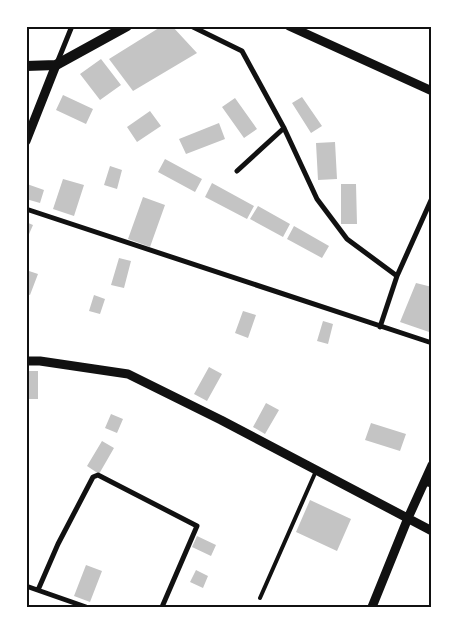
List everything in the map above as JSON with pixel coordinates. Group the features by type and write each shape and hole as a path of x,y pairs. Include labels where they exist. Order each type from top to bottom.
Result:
{"main road":[{"path":"26,66 56,65 127,26"}],"street":[{"path":"26,141 72,26"},
{"path":"191,26 242,51 284,128 317,199 347,239 397,276"},
{"path":"289,26 432,91"},
{"path":"237,171 284,128"},
{"path":"380,327 397,276 432,198"},
{"path":"26,208 432,343"},
{"path":"26,361 40,361 128,374 221,420 316,472 432,531"},
{"path":"372,607 408,518 428,484 432,465"},
{"path":"38,590 65,530 93,477 98,475 197,526 162,607"},
{"path":"26,586 86,607"}],"lane":[{"path":"260,598 316,472"}],"building":[{"path":"162,26 172,26 197,53 133,91 109,59"},
{"path":"101,59 121,85 100,100 80,74"},
{"path":"63,95 93,109 86,124 56,110"},
{"path":"302,97 322,126 311,133 292,103"},
{"path":"235,98 257,129 244,138 222,107"},
{"path":"150,111 161,126 137,142 127,127"},
{"path":"219,123 225,139 186,154 179,139"},
{"path":"335,142 337,179 318,180 316,143"},
{"path":"165,159 202,179 195,192 158,172"},
{"path":"110,166 122,170 117,189 104,185"},
{"path":"63,179 84,185 74,216 53,209"},
{"path":"212,183 254,206 247,219 205,197"},
{"path":"27,184 44,190 40,203 26,199"},
{"path":"341,184 356,184 357,224 341,224"},
{"path":"143,197 165,205 150,247 128,239"},
{"path":"258,206 290,224 283,237 250,219"},
{"path":"26,222 33,225 26,241"},
{"path":"294,226 329,246 322,258 287,239"},
{"path":"119,258 131,261 124,288 111,285"},
{"path":"26,270 38,274 30,295 26,294"},
{"path":"416,283 432,287 432,333 400,322"},
{"path":"94,295 105,299 100,314 89,311"},
{"path":"243,311 256,315 248,338 235,333"},
{"path":"323,321 333,324 328,344 317,341"},
{"path":"209,367 222,374 207,401 194,394"},
{"path":"26,371 38,371 38,399 26,399"},
{"path":"266,403 279,410 265,434 253,427"},
{"path":"111,414 123,419 117,433 105,428"},
{"path":"371,423 406,434 400,451 365,440"},
{"path":"102,441 114,448 99,474 87,466"},
{"path":"310,500 351,519 337,551 296,532"},
{"path":"197,536 216,545 211,556 192,547"},
{"path":"86,565 102,571 90,602 74,596"},
{"path":"196,570 208,576 203,588 190,582"}]}
